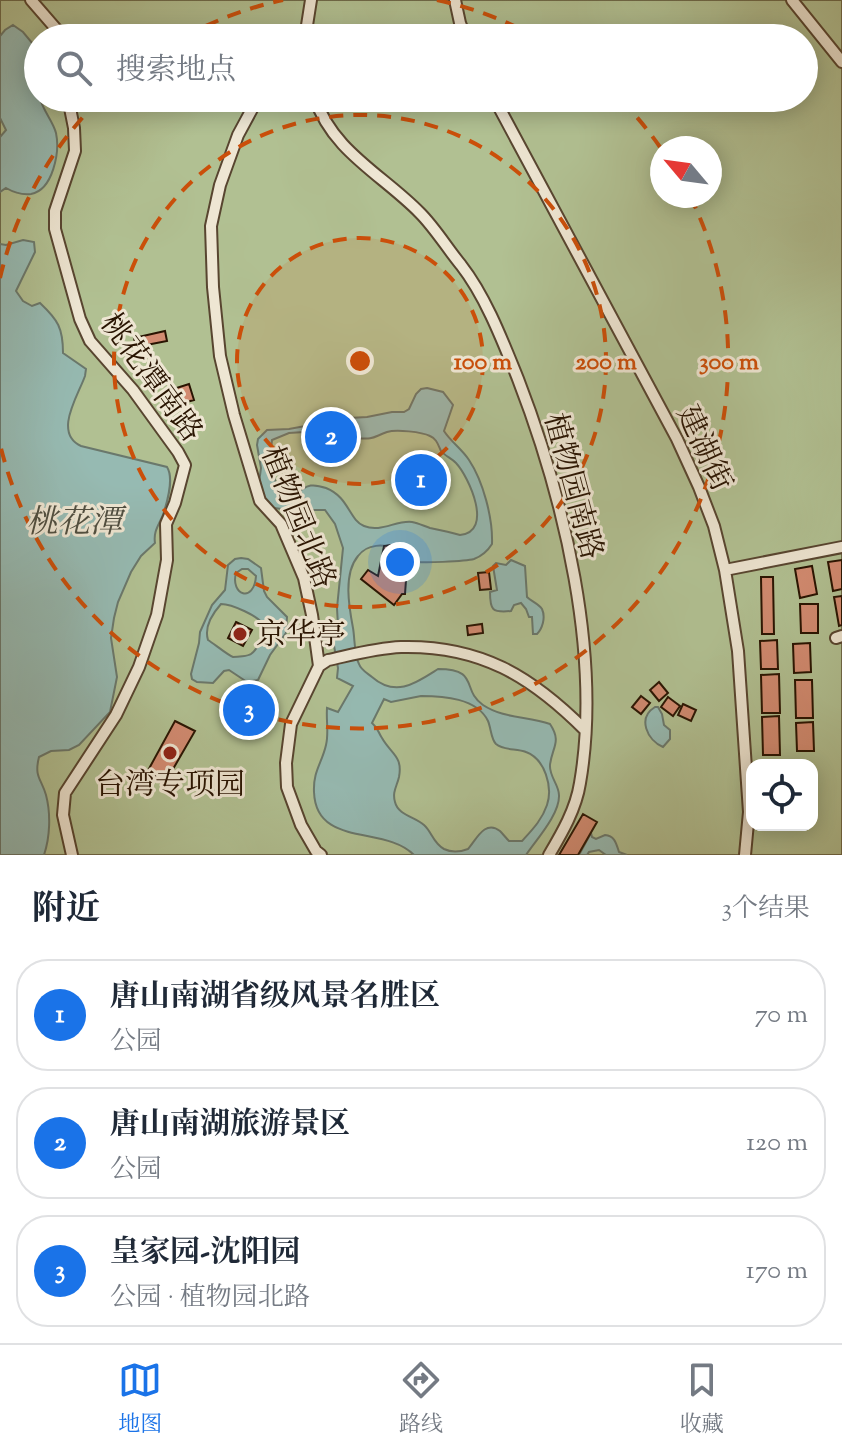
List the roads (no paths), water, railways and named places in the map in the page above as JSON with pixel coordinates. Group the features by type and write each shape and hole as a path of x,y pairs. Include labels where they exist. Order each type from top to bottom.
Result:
{"street":[{"path":"31,0 52,24"},
{"path":"307,24 311,0"},
{"path":"455,0 462,24"},
{"path":"792,0 811,24"},
{"path":"818,32 842,62"},
{"name":"桃花潭南路","path":"71,112 75,151 55,211 55,229 80,319 90,341 133,390 185,465 166,524 167,560 157,615 139,667 116,715 65,793 63,815 72,855"},
{"name":"植物园北路","path":"250,112 238,135 220,185 211,226 220,356 260,501 281,524 304,578 324,663"},
{"name":"植物园南路","path":"321,112 342,145 421,213 463,268 498,329 530,411 560,508 577,600 586,673 585,730 580,786 570,816 549,855"},
{"name":"建湖街","path":"502,112 677,439 714,526 725,570 738,651 749,812 745,855"},
{"path":"725,570 842,547"},
{"path":"321,855 301,825 287,787 286,763 291,724 324,663 395,648 453,651 487,660 537,686 585,730"}],"water":[{"path":"13,25 24,33 24,112 46,112 55,129 57,141 56,160 50,178 39,191 31,194 6,188 0,192 0,137 6,130 0,118 0,36"},
{"name":"桃花潭","path":"23,240 34,242 35,252 16,291 23,301 32,306 40,303 51,314 62,337 63,353 86,369 68,423 73,440 81,446 167,467 170,483 155,543 141,556 118,602 111,638 117,677 110,712 79,745 39,757 38,773 46,795 49,818 44,855 0,855 0,244"},
{"path":"421,389 443,392 453,405 444,431 466,456 479,478 489,512 492,544 477,558 470,560 412,561 397,550 381,546 362,552 353,563 349,581 356,656 363,670 389,687 406,686 438,669 460,673 465,676 476,699 491,710 550,724 556,740 550,769 559,791 558,802 552,818 526,855 414,855 386,840 339,829 326,821 318,810 314,785 327,740 327,708 338,712 353,686 337,678 333,640 338,626 343,548 335,524 325,510 268,507 258,490 261,468 258,439 267,430 404,412","holes":["350,429 357,438 409,431 434,439 441,451 456,463 472,491 477,515 476,524 470,532 460,535 412,522 370,528 359,523 340,497 326,488 313,485 291,493 279,487 273,472 272,440 289,433","421,696 449,698 476,707 488,721 496,744 526,752 543,767 549,798 540,820 522,841 509,841 500,831 490,827 481,832 468,849 450,851 437,844 424,825 397,806 394,795 399,764 372,723 384,699 391,702"]},
{"path":"235,559 248,559 261,568 267,597 287,617 286,633 270,655 258,680 247,682 229,670 213,683 197,682 191,674 200,632 212,605 225,590 228,565","holes":["248,569 256,576 254,585 247,593 236,587 236,573","221,604 245,611 264,626 264,633 251,654 233,657 208,640 208,625"]},
{"path":"511,560 525,566 527,597 542,609 543,623 537,634 533,634 532,617 521,603 514,605 511,611 493,609 490,592 497,590 493,566 496,563 506,565"},
{"path":"658,707 664,725 670,730 670,739 663,747 652,739 645,723"},
{"path":"591,833 596,839 605,835 611,837 619,852 627,855 606,855 599,850 579,855"}],"place":[{"name":"唐山南湖旅游景区","path":"331,437"},
{"name":"唐山南湖省级风景名胜区","path":"421,480"},
{"name":"京华亭","path":"240,634"},
{"name":"皇家园-沈阳园","path":"249,710"},
{"name":"台湾专项园","path":"170,753"}]}
